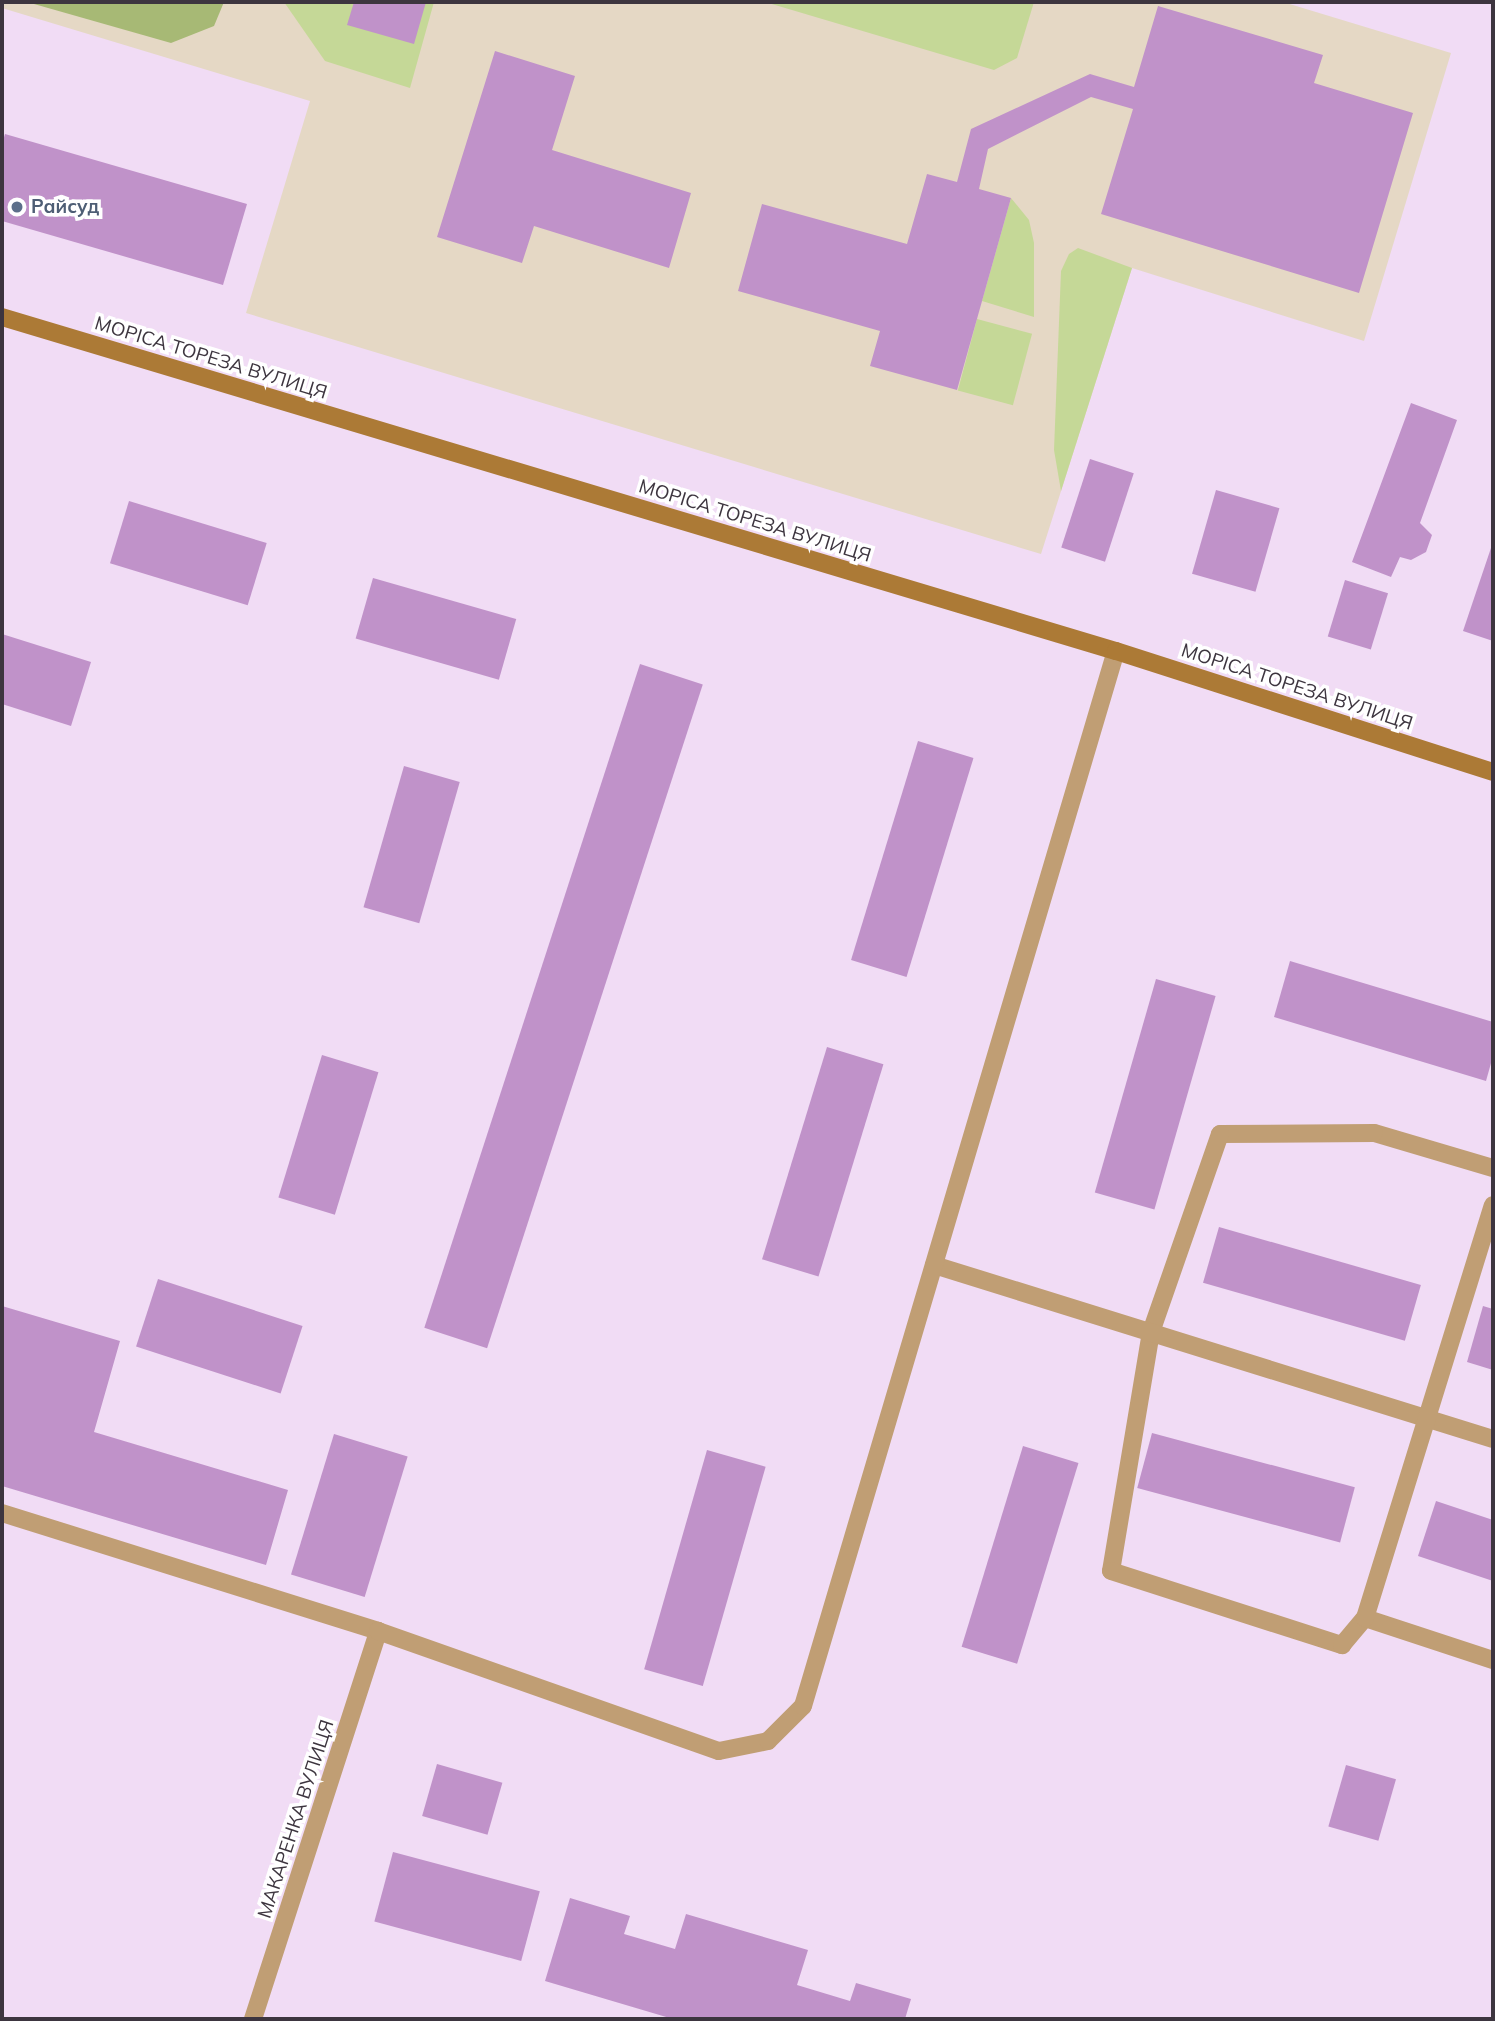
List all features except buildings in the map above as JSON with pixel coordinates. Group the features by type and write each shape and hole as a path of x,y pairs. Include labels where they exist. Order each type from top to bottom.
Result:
{"street":[{"name":"МОРІСА ТОРЕЗА ВУЛИЦЯ","path":"2,317 1116,651 1493,772"},
{"path":"2,1513 378,1631 719,1751 768,1741 803,1706 1116,651"},
{"path":"1493,1168 1374,1133 1220,1134 1151,1332 1111,1572 1342,1645 1365,1618 1493,1205"},
{"path":"934,1265 1493,1439"},
{"path":"1365,1618 1493,1660"},
{"name":"МАКАРЕНКА ВУЛИЦЯ","path":"253,2019 378,1631"}],"shaded area":[{"path":"2,2 1283,2 1451,53 1364,341 1132,268 1041,554 246,313 310,101 2,8"}],"green space":[{"path":"27,2 224,2 214,26 171,43"},
{"path":"284,2 434,2 410,88 325,61"},
{"path":"765,2 1034,2 1017,58 994,70"},
{"path":"1011,198 1029,220 1034,243 1034,317 982,301"},
{"path":"1078,248 1132,268 1061,491 1054,450 1061,271 1069,254"},
{"path":"977,319 1032,334 1013,405 958,390"}],"place":[{"name":"Райсуд","path":"17,207"}]}
